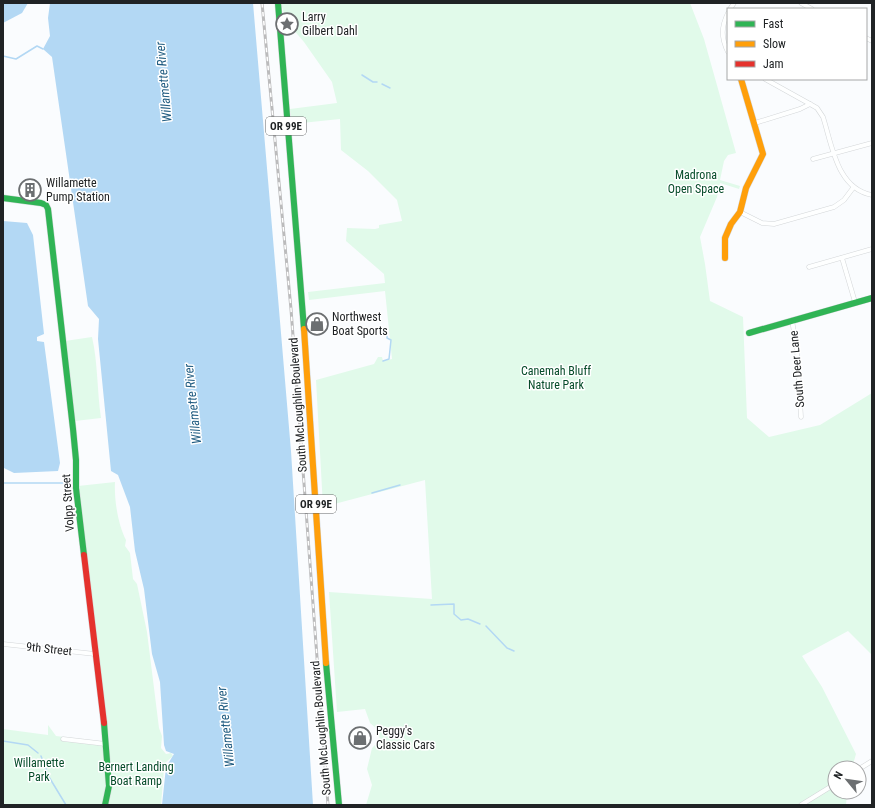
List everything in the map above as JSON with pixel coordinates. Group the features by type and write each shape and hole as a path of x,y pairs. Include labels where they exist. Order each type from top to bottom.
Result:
{"main road":[{"name":"South McLoughlin Boulevard","path":"278,3 284,104 306,348 332,729 339,805"},
{"path":"725,258 725,238 731,224 740,212 746,188 762,154 741,80"},
{"name":"Volpp Street","path":"3,198 41,203 46,205 48,209 73,429 76,460 76,488 106,744 109,782 105,805"},
{"path":"749,333 872,298"}],"street":[{"path":"801,3 810,8"},
{"path":"727,16 722,33 727,49"},
{"path":"767,80 817,108 823,117 843,175 853,188 872,195"},
{"path":"754,123 800,109 810,104"},
{"path":"813,159 872,143"},
{"path":"740,212 762,223 774,224 834,207 844,200 853,188"},
{"path":"809,267 872,250"},
{"path":"842,258 855,302"},
{"name":"South Deer Lane","path":"792,320 797,352 801,417"},
{"name":"9th Street","path":"3,644 95,654"},
{"path":"63,739 106,744"},
{"path":"801,805 827,789"}],"green space":[{"name":"Canemah Bluff Nature Park","path":"281,3 690,3 704,39 736,153 728,155 724,161 720,180 740,186 739,189 720,183 717,197 700,237 710,301 743,317 747,418 769,437 820,425 872,393 872,655 848,631 802,656 822,687 856,754 854,760 827,760 827,800 846,800 846,805 366,805 372,785 367,769 372,748 380,740 378,730 370,723 365,709 337,712 329,592 432,599 425,480 323,507 316,380 374,364 378,357 382,357 383,361 392,359 385,291 309,300 308,292 385,283 384,274 346,241 347,228 375,229 379,228 379,225 402,221 397,200 368,171 341,150 340,119 292,124 290,109 337,103 332,82 304,42 286,21"},
{"path":"92,337 101,418 75,421 65,341"},
{"path":"115,482 116,504 119,520 126,540 125,546 130,553 133,579 137,584 147,632 159,728 162,736 161,748 166,754 171,753 173,756 166,762 164,769 161,805 3,805 3,729 48,735 48,725 56,736 103,742 78,486"}],"water":[{"path":"3,3 28,3 22,13 3,23"},
{"name":"Willamette River","path":"50,3 253,3 291,451 313,805 162,805 166,767 174,754 166,751 164,745 160,682 152,654 144,589 135,551 130,507 118,475 111,471 98,339 99,319 88,306 52,57 43,49 50,36 48,18"},
{"path":"3,221 27,223 33,235 44,334 37,337 37,341 44,342 60,463 58,471 14,473 4,468"}],"waterway":[{"path":"3,56 16,59 37,46 43,49"},
{"path":"362,75 373,82 377,82"},
{"path":"382,84 390,88"},
{"path":"383,361 389,359 391,340 387,338 387,336"},
{"path":"3,483 63,483"},
{"path":"372,493 400,485"},
{"path":"431,605 454,604 454,614 461,620 468,619 480,624"},
{"path":"486,626 507,648 514,651"},
{"path":"3,741 28,745 38,753"},
{"path":"41,756 49,777 66,805"}],"railway":[{"path":"262,3 291,309 328,805"}],"traffic: fast":[{"path":"278,3 304,329"},
{"path":"3,198 41,203 46,205 48,209 73,429 76,460 76,488 84,555"},
{"path":"749,333 872,298"},
{"path":"326,663 339,805"},
{"path":"104,723 109,786 105,805"}],"traffic: slow":[{"path":"725,258 725,238 731,224 740,212 746,188 763,154 741,80"},
{"path":"304,329 326,663"}],"traffic: jam":[{"path":"84,555 104,723"}],"place":[{"name":"Larry Gilbert Dahl","path":"287,24"},
{"name":"Willamette Pump Station","path":"30,190"},
{"name":"Northwest Boat Sports","path":"317,324"},
{"name":"Peggy's Classic Cars","path":"360,738"}],"park label":[{"name":"Madrona Open Space","path":"696,182"},
{"name":"Willamette Park","path":"39,770"},
{"name":"Bernert Landing Boat Ramp","path":"136,774"}]}
